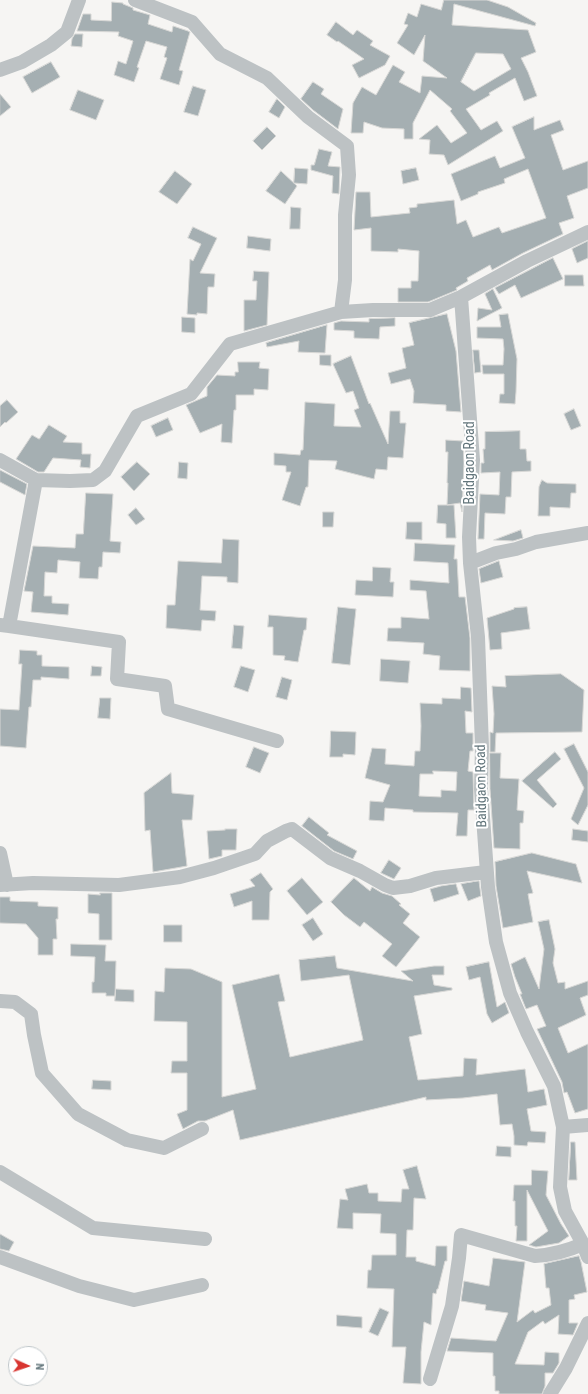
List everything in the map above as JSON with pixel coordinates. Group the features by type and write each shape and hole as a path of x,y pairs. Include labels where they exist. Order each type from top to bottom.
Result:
{"street":[{"path":"0,70 22,62 51,45 67,32 79,0"},
{"path":"135,0 192,22 220,54 267,78 308,117 347,146 349,175 345,215 345,280 341,312"},
{"path":"0,460 36,480 93,480 105,471 137,416 191,394 230,344 341,312 373,310 430,310 461,297 527,261 588,232"},
{"name":"Baidgaon Road","path":"461,297 473,460 469,537 470,563 478,637 482,747 481,789 486,872 496,942 510,993 527,1032 554,1086 563,1127 560,1187 565,1211 588,1257"},
{"path":"36,480 5,625 119,642 117,679 165,686 168,708 277,741"},
{"path":"470,563 496,553 516,549 536,542 588,533"},
{"path":"0,853 4,885 33,883 119,885 180,877 214,868 255,854 267,841 292,829 330,858 385,886 393,888 410,886 436,878 486,872"},
{"path":"0,1001 15,1002 32,1014 34,1035 42,1072 78,1114 127,1140 164,1148 202,1129"},
{"path":"563,1127 588,1125"},
{"path":"0,1172 93,1228 205,1239"},
{"path":"430,1379 452,1306 461,1235 535,1256 570,1249 582,1244"},
{"path":"0,1257 79,1286 134,1300 202,1285"},
{"path":"550,1394 566,1368 588,1323"}],"building":[{"path":"444,0 487,0 508,7 536,23 535,26 454,4 452,25 528,30 536,52 521,58 537,96 524,101 515,78 489,93 490,95 466,109 481,130 497,121 503,131 448,165 444,155 429,154 430,140 419,139 437,125 451,143 467,133 450,111 452,109 430,90 413,123 413,139 404,139 404,129 382,128 364,122 363,133 351,133 353,103 362,87 376,95 393,65 405,72 399,82 420,93 422,76 447,78 423,61 425,35 414,55 397,43 408,25 404,24 408,13 417,17 421,4 441,10","holes":["476,53 503,54 511,69 474,91 461,82"]},
{"path":"112,2 123,3 133,8 133,10 150,15 148,24 172,32 173,26 190,32 179,70 183,71 179,85 160,79 167,58 164,57 167,47 146,41 137,67 139,68 134,82 114,75 118,61 126,64 133,41 118,36 119,32 77,31 83,14 91,14 91,20 111,21"},
{"path":"336,22 353,35 357,30 373,41 370,45 390,56 385,65 359,78 352,65 364,59 327,35"},
{"path":"75,34 83,34 82,47 71,46 72,39"},
{"path":"51,62 60,77 32,93 23,77"},
{"path":"313,82 324,89 321,94 343,109 338,129 301,99"},
{"path":"193,86 206,90 198,116 184,112"},
{"path":"78,90 104,100 96,120 70,110"},
{"path":"0,94 11,107 0,116"},
{"path":"277,99 285,107 279,118 269,112"},
{"path":"534,117 534,130 560,120 564,130 551,135 563,170 588,161 588,188 567,196 574,218 559,223 563,234 492,270 490,265 467,278 468,281 456,288 457,290 428,302 398,302 398,288 411,288 411,281 418,281 419,251 398,249 398,252 371,251 371,228 354,230 356,192 370,192 371,217 410,213 409,208 417,207 417,204 454,200 457,224 466,220 473,237 499,227 502,233 546,218 528,169 504,179 505,183 478,192 478,194 461,201 451,174 495,156 500,168 525,158 512,127"},
{"path":"267,127 276,136 262,150 253,141"},
{"path":"319,149 332,152 328,166 340,167 339,194 332,193 333,176 311,170 311,165 314,165"},
{"path":"295,168 308,169 307,184 294,183"},
{"path":"416,168 419,180 403,184 401,171"},
{"path":"175,171 192,184 177,204 159,192"},
{"path":"281,171 297,186 285,204 266,191"},
{"path":"291,207 301,208 300,229 290,229"},
{"path":"193,227 217,238 200,273 215,274 214,287 208,287 207,314 187,314 190,259 193,261 201,244 188,238"},
{"path":"248,236 271,239 270,251 247,248"},
{"path":"588,241 588,258 577,263 572,249"},
{"path":"553,258 563,279 521,298 515,285 499,294 495,288"},
{"path":"254,271 269,272 267,325 244,331 244,300 256,300 257,281 253,281"},
{"path":"565,275 583,275 584,286 565,286"},
{"path":"493,289 502,308 477,321 478,308 492,310 485,294"},
{"path":"447,314 456,351 461,412 446,411 446,405 413,403 414,391 410,379 391,384 388,373 406,368 402,348 414,345 409,323"},
{"path":"508,314 517,359 515,404 499,403 500,394 504,394 504,374 483,374 482,365 503,365 503,339 477,338 477,327 501,327 499,315"},
{"path":"182,317 195,318 195,333 182,332"},
{"path":"395,318 395,326 380,327 379,339 354,338 354,331 334,330 334,323 341,321 369,322 369,319"},
{"path":"327,325 325,353 298,352 299,341 267,347 266,343"},
{"path":"473,350 479,350 481,372 475,373"},
{"path":"320,355 331,355 331,366 320,365"},
{"path":"351,356 369,404 370,403 388,444 390,411 400,411 400,423 406,423 403,458 388,457 387,470 376,469 374,479 335,469 337,461 309,460 308,487 306,487 300,506 282,500 291,472 286,472 286,466 274,465 274,453 300,455 301,450 303,450 305,402 335,404 334,426 361,427 354,410 359,408 353,391 346,393 333,364"},
{"path":"238,362 260,362 259,368 269,369 268,390 254,389 254,395 236,395 236,410 234,410 232,443 221,442 222,424 200,433 186,405 207,396 207,387 217,375 235,376 235,372 238,372"},
{"path":"7,400 18,412 0,427 0,406"},
{"path":"574,409 581,426 571,430 564,414"},
{"path":"168,418 173,430 156,437 151,426"},
{"path":"49,425 67,436 63,442 82,443 82,454 91,454 90,468 80,467 81,460 53,458 44,472 38,472 16,459 32,435 39,439"},
{"path":"520,431 520,449 526,449 527,461 531,461 531,471 512,472 511,497 506,497 505,514 485,513 484,539 478,539 480,494 499,495 500,472 481,473 481,463 484,463 483,449 485,449 485,432"},
{"path":"446,440 463,441 464,463 462,512 460,503 447,505 448,452 446,452"},
{"path":"137,462 150,474 134,491 121,477"},
{"path":"179,462 188,463 187,479 178,478"},
{"path":"0,470 27,484 25,495 0,482"},
{"path":"542,480 547,483 576,484 576,493 571,493 570,508 550,507 550,516 538,516 539,487"},
{"path":"86,493 113,494 110,541 121,542 120,553 103,552 102,567 99,567 98,579 79,578 80,562 58,560 57,573 45,572 44,596 52,596 52,603 69,604 68,615 31,612 33,592 24,591 33,546 75,548 76,534 83,534"},
{"path":"438,505 454,505 456,538 446,538 446,524 437,523"},
{"path":"136,508 145,519 136,525 128,515"},
{"path":"323,512 334,512 333,527 323,527"},
{"path":"407,522 422,522 422,540 406,539"},
{"path":"521,530 523,538 513,541 494,540"},
{"path":"223,539 239,540 238,583 227,582 227,577 202,576 200,610 216,611 215,621 202,620 201,631 166,628 167,605 175,605 178,561 221,563"},
{"path":"415,543 455,545 454,559 457,559 459,597 465,597 470,638 470,671 439,670 440,656 423,654 424,643 387,641 388,628 401,628 401,617 429,619 426,591 410,590 410,580 449,583 448,563 414,561"},
{"path":"499,561 503,577 481,583 479,569"},
{"path":"373,567 391,568 390,582 394,582 393,597 355,595 356,580 372,581"},
{"path":"338,607 356,609 350,665 332,663"},
{"path":"527,607 530,629 501,633 502,649 490,650 487,618 514,608"},
{"path":"269,615 307,618 306,630 304,630 298,662 284,660 285,656 273,655 273,627 268,627"},
{"path":"234,625 244,626 242,649 232,648"},
{"path":"20,650 37,651 37,655 42,655 42,666 69,667 69,679 41,677 41,680 33,680 31,707 29,707 26,748 0,746 0,709 19,710 22,664 19,664"},
{"path":"381,659 410,661 408,683 380,681"},
{"path":"92,666 102,667 101,676 91,676"},
{"path":"241,666 255,670 248,692 234,687"},
{"path":"561,674 584,690 582,732 496,733 495,752 490,752 490,732 493,733 494,714 492,686 506,687 505,676"},
{"path":"282,677 292,680 287,700 276,697"},
{"path":"461,687 471,688 472,712 465,711 466,733 473,733 473,751 470,751 468,771 473,772 474,810 468,810 467,836 456,836 458,813 413,812 413,810 385,808 384,821 369,820 370,801 383,802 390,785 365,778 372,748 386,749 385,764 414,766 415,751 420,751 420,703 442,704 442,698 460,699","holes":["433,771 457,772 456,791 441,790 441,797 419,796 420,774 433,774"]},
{"path":"100,698 111,698 110,719 98,718"},
{"path":"331,731 356,732 355,755 343,754 343,757 330,757"},
{"path":"574,744 588,772 588,805 578,825 571,819 584,788 564,749"},
{"path":"254,747 269,753 260,773 246,767"},
{"path":"555,752 561,759 537,780 557,804 553,808 522,781"},
{"path":"490,753 501,753 500,778 519,779 517,810 524,811 523,823 520,823 520,849 494,848 490,789"},
{"path":"171,773 172,793 194,795 192,820 182,820 187,866 153,872 150,830 145,831 144,793"},
{"path":"309,817 329,833 327,835 357,851 353,859 334,851 302,826"},
{"path":"237,829 236,850 222,850 222,856 209,859 207,831"},
{"path":"573,829 588,831 588,842 572,840"},
{"path":"532,853 576,864 582,883 527,871 533,893 528,894 533,922 503,928 496,886 495,862"},
{"path":"389,860 401,868 394,879 381,873"},
{"path":"261,873 273,889 270,892 269,920 252,920 252,901 234,907 230,894 255,886 250,880"},
{"path":"302,878 323,902 307,915 287,891"},
{"path":"354,878 370,891 372,887 382,893 392,896 401,904 399,905 410,914 403,923 420,937 396,967 382,956 392,944 364,922 360,927 344,915 331,902"},
{"path":"479,881 481,896 468,901 461,884"},
{"path":"456,884 459,894 434,902 430,889"},
{"path":"100,893 112,893 112,940 99,940 99,914 88,913 88,894 100,895"},
{"path":"0,897 10,897 10,901 38,902 38,906 58,907 58,919 56,919 57,939 53,939 53,955 38,955 38,938 26,924 0,923"},
{"path":"313,918 323,934 313,941 302,925"},
{"path":"549,920 555,949 553,963 558,983 565,982 565,989 588,981 588,995 580,998 586,1015 558,1028 568,1053 588,1044 588,1109 575,1113 567,1092 564,1093 562,1082 537,1029 546,1026 537,1005 526,1009 511,964 525,957 539,989 544,949 538,922"},
{"path":"164,925 182,925 182,942 164,942"},
{"path":"71,944 106,945 105,961 116,961 115,996 106,996 106,993 92,993 95,957 71,956"},
{"path":"335,956 337,968 413,981 401,971 444,966 444,975 432,975 434,985 452,988 452,990 414,996 422,1034 409,1037 418,1080 463,1076 464,1058 477,1059 476,1075 525,1069 528,1092 544,1089 547,1105 527,1109 531,1131 546,1132 545,1143 528,1142 527,1146 514,1145 512,1124 500,1125 497,1094 426,1100 426,1097 240,1140 233,1110 205,1121 198,1121 183,1129 177,1114 187,1110 187,1073 171,1073 172,1061 187,1061 187,1022 154,1021 155,991 164,992 165,968 191,969 222,982 222,1097 256,1089 232,985 279,974 285,1001 278,1002 290,1057 363,1040 349,975 301,981 299,960"},
{"path":"489,962 497,1007 505,1002 509,1013 492,1023 487,1014 480,977 469,980 466,967"},
{"path":"116,989 134,990 134,1002 115,1001"},
{"path":"93,1080 111,1081 111,1090 92,1089"},
{"path":"571,1142 575,1142 577,1180 569,1180"},
{"path":"497,1146 511,1147 511,1157 496,1156"},
{"path":"417,1166 426,1199 414,1198 413,1230 407,1230 406,1257 416,1257 416,1261 435,1266 436,1246 447,1246 447,1261 445,1261 436,1294 433,1293 431,1325 424,1322 421,1352 421,1384 403,1383 406,1347 392,1347 394,1289 367,1288 368,1270 371,1270 372,1255 396,1255 396,1234 380,1233 381,1214 353,1213 353,1229 337,1228 340,1199 348,1200 345,1189 367,1184 369,1193 378,1193 378,1201 401,1202 402,1189 409,1189 403,1170"},
{"path":"532,1170 548,1171 546,1195 569,1236 559,1243 536,1247 529,1245 548,1231 527,1190 527,1241 516,1241 517,1226 515,1226 515,1201 513,1201 514,1185 531,1185"},
{"path":"0,1234 14,1242 9,1251 0,1249"},
{"path":"579,1256 587,1292 574,1295 575,1299 569,1300 569,1323 578,1323 573,1335 558,1334 559,1315 545,1324 543,1321 528,1332 515,1364 544,1365 545,1352 559,1353 559,1363 553,1373 545,1373 545,1386 542,1394 499,1394 499,1391 495,1391 495,1376 493,1376 493,1353 447,1351 451,1338 496,1341 508,1313 485,1310 486,1305 461,1301 464,1281 489,1286 493,1258 525,1262 517,1322 533,1310 535,1313 551,1305 549,1288 546,1288 544,1264"},
{"path":"380,1308 389,1312 378,1336 369,1332"},
{"path":"337,1315 362,1317 362,1328 337,1326"}]}
